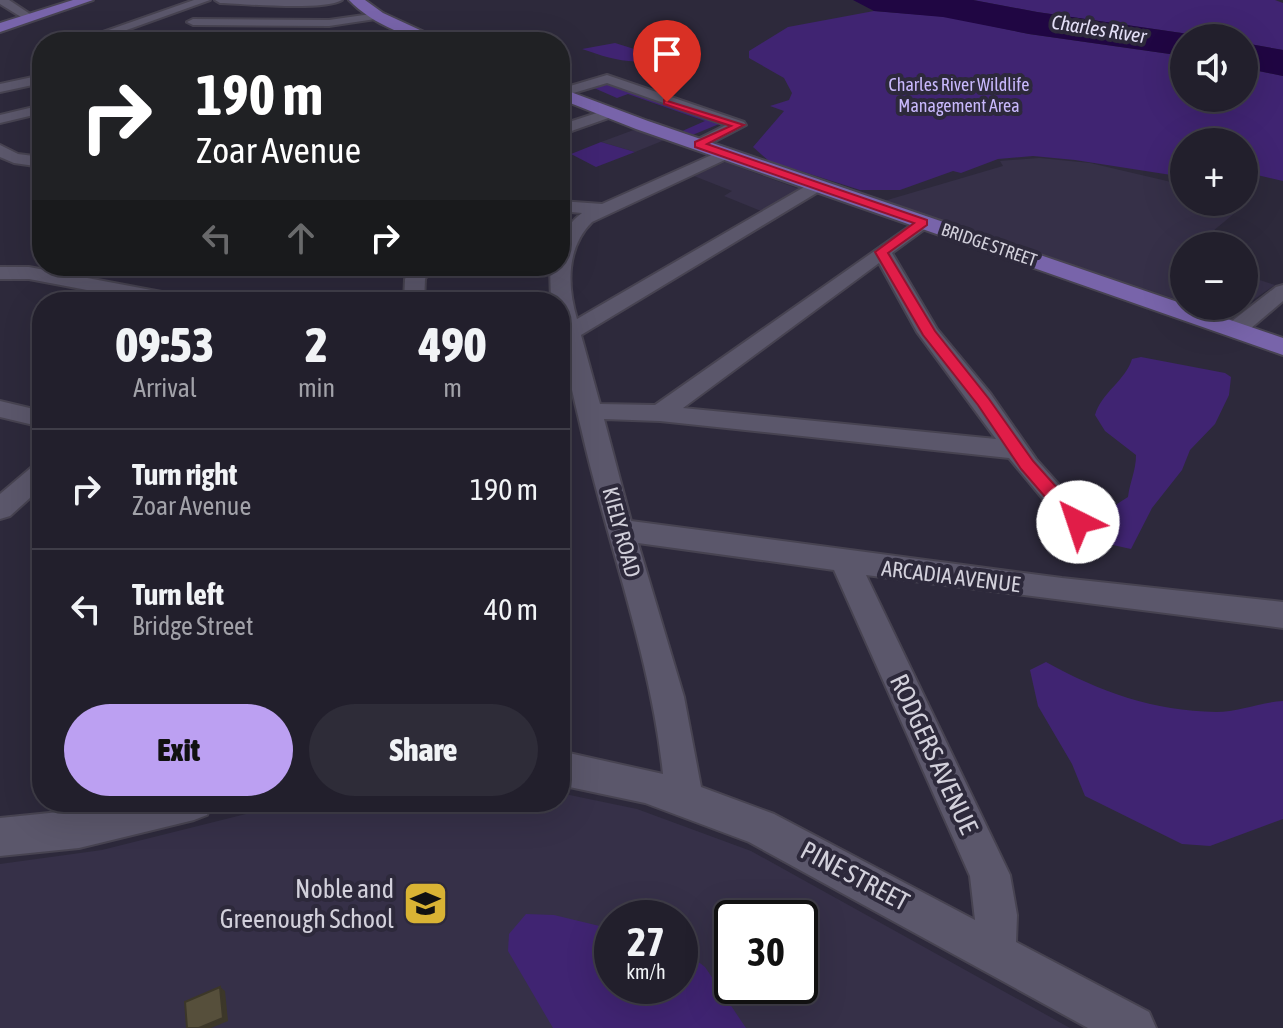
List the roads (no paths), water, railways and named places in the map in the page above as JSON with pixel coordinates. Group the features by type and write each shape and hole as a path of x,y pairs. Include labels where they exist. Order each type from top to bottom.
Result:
{"main road":[{"path":"0,28 86,0"},
{"path":"356,0 378,16 416,32"},
{"name":"BRIDGE STREET","path":"570,97 698,145 1283,347"}],"street":[{"path":"1,0 30,18"},
{"path":"110,32 205,0"},
{"path":"220,0 337,0"},
{"path":"193,22 329,23 378,16"},
{"path":"570,90 607,79 739,125 698,145"},
{"path":"0,88 32,81"},
{"path":"0,119 32,111"},
{"path":"570,127 609,113"},
{"path":"3,153 32,148"},
{"path":"3,153 32,160"},
{"name":"KIELY ROAD","path":"570,243 577,227 601,209 725,154"},
{"path":"570,329 819,186"},
{"path":"570,207 601,209"},
{"path":"660,413 923,222"},
{"path":"882,252 920,320 984,402 1016,450 1078,522"},
{"path":"0,273 32,274"},
{"path":"45,276 130,292"},
{"path":"1235,330 1283,291"},
{"name":"KIELY ROAD","path":"570,348 666,689 680,756 684,798"},
{"path":"0,409 32,417"},
{"path":"590,411 660,413 1016,450"},
{"path":"0,509 32,481"},
{"name":"ARCADIA AVENUE","path":"620,530 845,562 1283,615"},
{"name":"RODGERS AVENUE","path":"845,562 990,875 994,893 995,953"},
{"name":"PINE STREET","path":"570,770 632,782 684,798 799,846 1133,1028"},
{"path":"0,837 79,829 151,812"}],"water":[{"name":"Charles River","path":"853,0 973,0 1170,31 1170,54 1029,34 943,17 874,11"},
{"path":"1258,46 1283,50 1283,76 1258,71"}],"place":[{"name":"Noble and Greenough School","path":"425,904"}],"park label":[{"name":"Charles River Wildlife Management Area","path":"959,95"}]}
